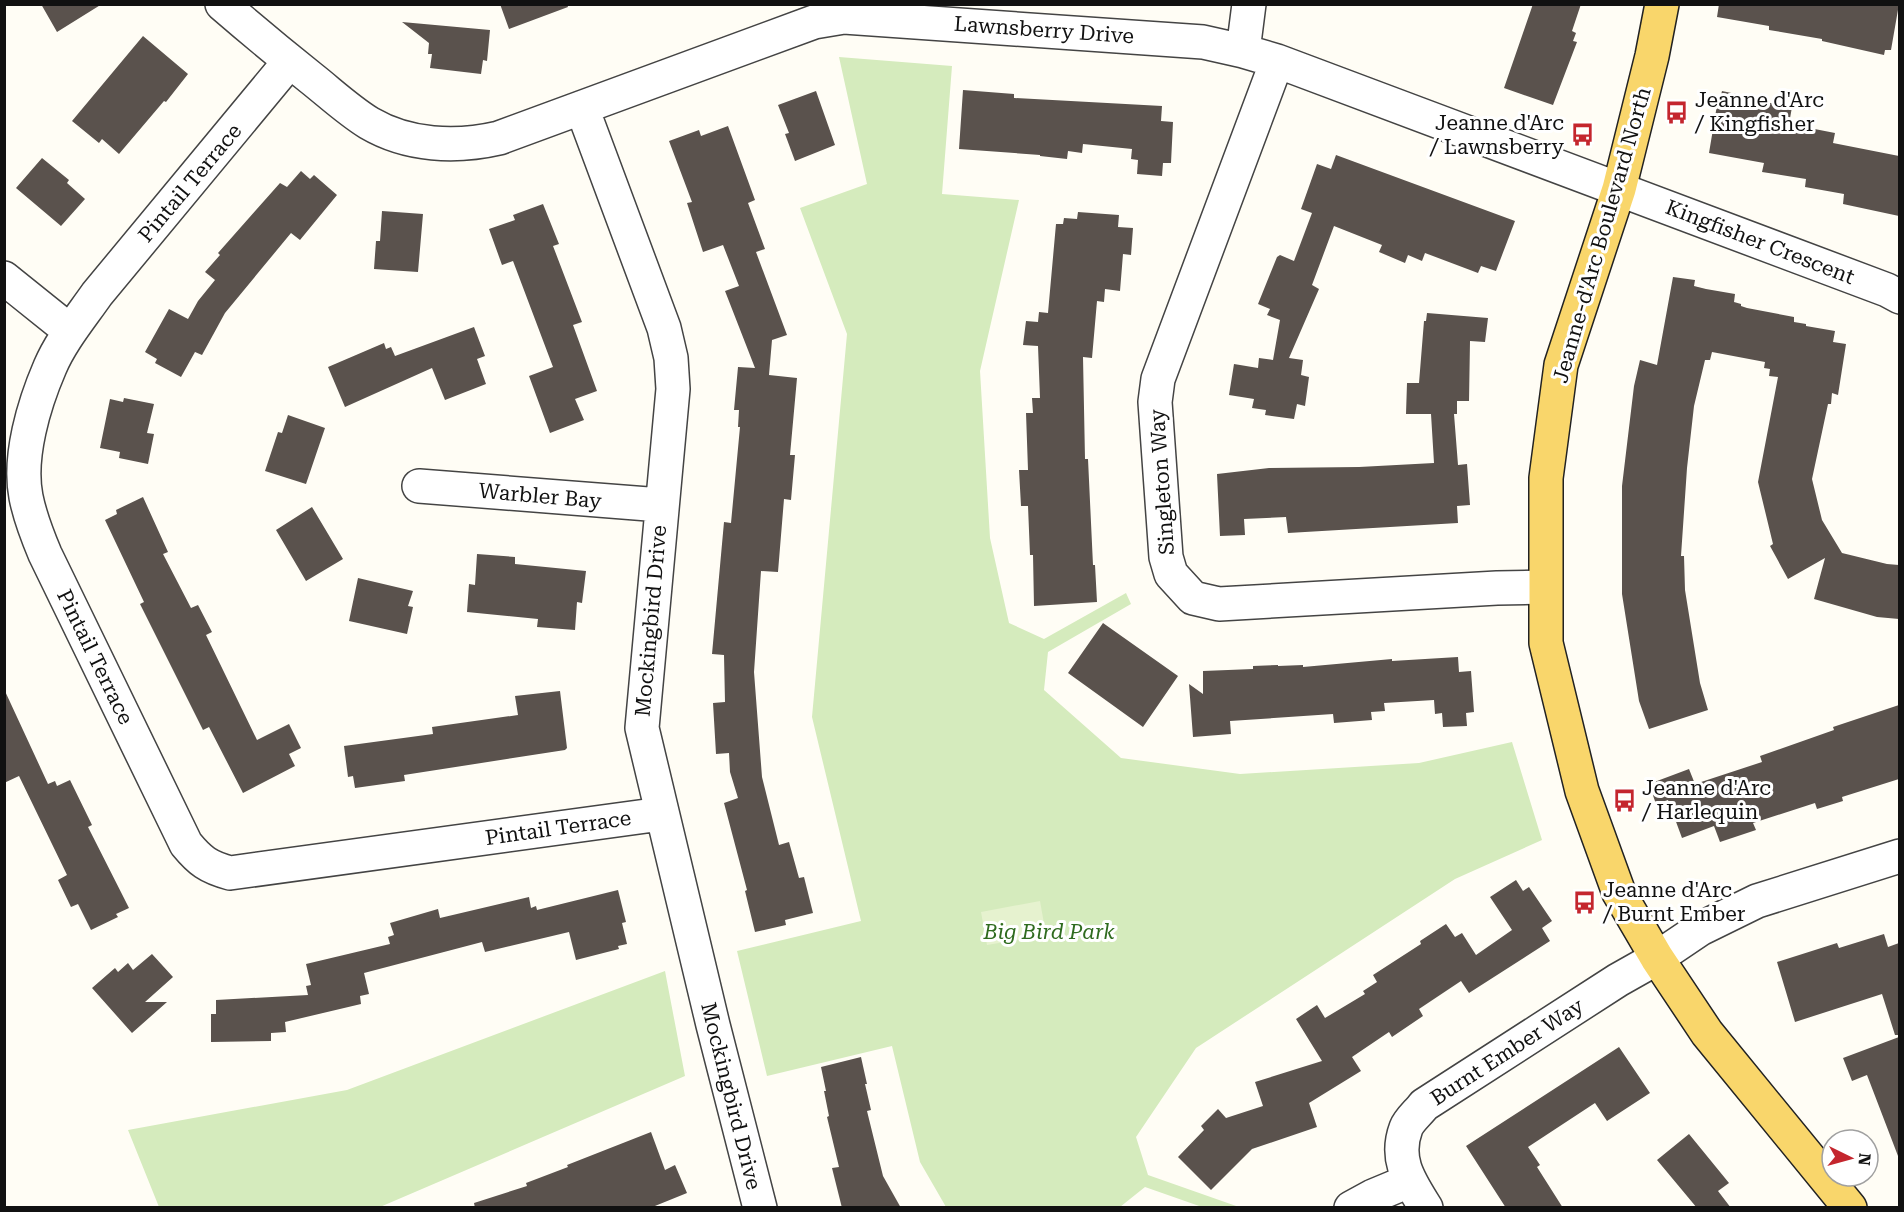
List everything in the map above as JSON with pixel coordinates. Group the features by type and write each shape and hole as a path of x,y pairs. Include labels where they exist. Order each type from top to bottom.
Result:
{"main road":[{"name":"Jeanne-d'Arc Boulevard North","path":"1662,4 1652,56 1619,189 1561,365 1546,478 1546,643 1582,791 1619,892 1657,958 1707,1033 1850,1208"}],"street":[{"name":"Lawnsberry Drive","path":"222,4 290,62 371,124 421,142 474,144 499,138 814,22 844,16 1203,42 1277,61 1619,189"},
{"path":"1243,51 1249,4"},
{"name":"Singleton Way","path":"1277,61 1158,379 1156,414 1166,557 1171,574 1193,598 1219,604 1545,587"},
{"name":"Pintail Terrace","path":"290,62 70,331 50,366 29,428 24,462 25,495 33,525 45,554 186,844 199,860 213,868 230,873 661,814"},
{"name":"Mockingbird Drive","path":"582,108 664,328 671,358 673,389 642,728 661,814 759,1208"},
{"name":"Kingfisher Crescent","path":"1619,189 1887,290 1899,297"},
{"path":"4,278 70,331"},
{"name":"Warbler Bay","path":"419,486 662,505"},
{"name":"Burnt Ember Way","path":"1418,1194 1401,1156 1407,1127 1424,1105 1700,929 1756,901 1899,856"},
{"path":"1351,1208 1373,1196 1418,1194"}],"green space":[{"name":"Big Bird Park","path":"839,57 952,66 942,194 1019,200 980,371 990,538 1009,623 1044,639 1126,593 1131,604 1048,652 1044,690 1121,758 1240,774 1419,763 1512,742 1542,840 1455,879 1196,1048 1136,1137 1148,1175 1239,1207 1202,1207 1145,1187 1120,1207 946,1207 920,1162 892,1046 767,1076 737,951 861,921 812,717 847,334 800,208 867,184"},
{"path":"1040,901 1046,935 987,945 981,912"},
{"path":"665,971 685,1076 380,1207 159,1207 128,1130 347,1090"}],"building":[{"path":"41,4 102,4 57,32"},
{"path":"500,4 567,4 568,7 509,29"},
{"path":"1533,4 1581,4 1572,31 1576,33 1573,41 1577,42 1553,105 1504,88"},
{"path":"1719,4 1899,4 1891,50 1885,50 1884,55 1822,41 1822,39 1769,30 1769,26 1717,17"},
{"path":"402,22 490,30 487,61 483,60 481,74 430,68 432,54 428,54 429,43"},
{"path":"143,36 188,74 119,154 102,139 99,143 72,121"},
{"path":"963,90 1014,94 1014,98 1162,106 1161,121 1173,122 1171,163 1163,163 1162,176 1137,174 1138,160 1131,159 1132,149 1083,144 1082,153 1068,151 1067,159 959,149"},
{"path":"816,91 835,145 795,161 785,134 789,133 778,105"},
{"path":"1722,91 1792,107 1789,124 1835,133 1833,143 1899,156 1899,216 1843,204 1844,194 1805,187 1806,179 1762,172 1764,163 1709,153 1718,99"},
{"path":"728,126 755,200 748,203 765,249 756,252 787,335 772,340 769,375 797,378 790,455 795,455 791,500 784,499 778,572 761,571 754,672 762,777 779,845 789,842 799,878 804,877 813,913 785,920 786,925 755,932 745,891 747,890 724,803 738,798 730,772 729,753 716,754 713,703 725,702 724,655 712,654 724,522 731,523 740,427 738,427 739,410 734,410 738,367 755,368 725,291 739,286 723,245 703,252 687,203 692,202 669,141 699,130 701,136"},
{"path":"1336,155 1515,221 1496,271 1481,266 1478,273 1425,253 1422,261 1408,255 1405,263 1379,252 1382,245 1334,226 1312,285 1319,289 1289,358 1303,360 1301,375 1309,377 1305,406 1297,404 1294,419 1265,415 1266,410 1252,408 1254,399 1229,395 1234,364 1258,368 1259,358 1273,360 1280,320 1267,315 1270,309 1258,304 1277,257 1280,255 1294,261 1312,213 1301,209 1317,164 1331,169"},
{"path":"42,158 69,180 67,183 85,199 61,226 16,188"},
{"path":"301,171 310,179 314,175 337,195 300,240 291,233 225,313 202,355 195,352 181,377 155,363 157,359 145,352 169,309 188,319 198,301 215,280 205,272 220,255 218,253 280,183 287,187"},
{"path":"543,204 559,244 553,246 582,322 573,325 597,391 575,399 584,420 550,433 529,376 553,367 513,261 502,265 489,229 515,220 513,215"},
{"path":"382,211 423,214 418,272 374,269 376,241 380,241"},
{"path":"1078,212 1119,215 1118,227 1133,228 1131,255 1123,254 1120,291 1105,289 1104,302 1097,301 1092,358 1083,357 1085,459 1088,459 1097,602 1034,606 1033,555 1030,555 1028,506 1021,506 1019,470 1028,470 1026,413 1033,413 1032,398 1040,398 1038,346 1023,345 1026,321 1038,322 1039,312 1048,313 1056,224 1063,224 1064,218 1077,219"},
{"path":"1673,277 1695,280 1694,286 1735,294 1734,302 1747,308 1794,317 1794,322 1835,331 1833,342 1846,344 1838,395 1832,393 1831,404 1828,404 1812,479 1822,520 1842,553 1899,565 1899,619 1877,617 1814,599 1825,558 1788,579 1770,546 1773,544 1758,482 1778,377 1769,376 1770,369 1764,368 1765,362 1712,352 1710,360 1705,360 1694,406 1681,556 1684,556 1685,590 1700,683 1708,710 1649,729 1639,701 1622,594 1622,486 1634,386 1640,360 1657,365"},
{"path":"1427,313 1488,318 1485,342 1470,341 1469,401 1457,401 1457,414 1454,414 1458,465 1467,464 1470,505 1457,506 1458,523 1288,533 1286,517 1244,519 1245,535 1220,536 1217,474 1269,468 1434,463 1431,414 1406,414 1407,383 1419,383 1424,321 1426,321"},
{"path":"474,327 485,356 477,359 486,384 445,400 432,368 345,407 328,367 384,343 386,349 391,347 395,356"},
{"path":"124,398 154,404 147,433 154,434 148,464 119,458 120,452 100,448 110,399 123,402"},
{"path":"288,415 325,428 306,484 265,471 278,432 282,433"},
{"path":"143,497 168,552 163,554 191,608 198,605 212,632 206,635 257,740 289,724 301,748 289,754 295,766 243,793 209,727 203,730 140,604 144,602 105,520 117,514 116,510"},
{"path":"312,507 343,559 306,581 276,530"},
{"path":"477,554 515,557 515,564 586,571 582,603 577,602 575,630 537,627 538,619 467,612 469,584 475,585"},
{"path":"358,578 413,591 408,606 413,607 407,634 349,621"},
{"path":"1103,623 1178,676 1143,727 1068,673"},
{"path":"1458,657 1459,672 1471,671 1474,712 1466,713 1467,726 1443,727 1442,713 1435,714 1434,700 1384,703 1385,711 1371,712 1372,720 1334,723 1333,714 1230,721 1231,734 1193,737 1189,684 1203,694 1203,671 1253,669 1253,666 1303,665 1303,667 1392,659 1392,661"},
{"path":"4,689 48,784 55,781 57,786 70,780 92,825 88,827 129,908 116,914 118,917 91,930 78,904 71,907 58,880 67,875 19,776 4,783"},
{"path":"560,691 567,748 565,750 404,775 405,781 355,788 353,776 348,777 344,746 433,734 432,727 518,715 515,696"},
{"path":"1899,705 1899,779 1842,797 1843,801 1817,809 1815,803 1753,823 1756,830 1720,842 1714,826 1682,838 1668,800 1656,804 1649,784 1689,769 1695,784 1762,762 1760,756 1834,730 1833,727"},
{"path":"1516,880 1523,891 1529,887 1552,921 1542,928 1550,941 1469,993 1461,981 1419,1009 1423,1016 1392,1037 1389,1032 1352,1057 1361,1071 1309,1103 1317,1127 1252,1149 1211,1190 1178,1157 1204,1130 1201,1126 1218,1109 1226,1118 1263,1106 1255,1082 1322,1061 1296,1019 1317,1005 1325,1018 1365,994 1363,991 1377,982 1373,975 1421,944 1420,941 1446,924 1455,937 1462,933 1476,955 1512,930 1490,897"},
{"path":"618,890 626,922 622,923 627,944 618,946 619,949 576,960 569,932 485,952 482,942 364,973 369,994 360,996 361,1004 285,1022 286,1032 271,1033 271,1041 211,1042 211,1014 216,1014 216,1000 308,995 306,986 311,985 306,964 390,944 388,937 394,935 390,923 438,909 440,918 529,897 531,908 536,906 537,910"},
{"path":"1884,934 1888,947 1899,943 1899,1035 1895,1035 1882,994 1795,1022 1777,962 1837,943 1839,948"},
{"path":"152,954 173,977 145,1002 167,1002 132,1033 92,988 115,968 118,972 128,963 133,970"},
{"path":"1899,1037 1898,1156 1867,1075 1852,1081 1843,1058"},
{"path":"1619,1047 1650,1093 1607,1121 1595,1103 1528,1147 1540,1165 1537,1167 1563,1208 1506,1208 1466,1146"},
{"path":"861,1057 871,1110 867,1111 883,1176 901,1208 842,1208 832,1168 839,1167 827,1117 829,1116 824,1091 826,1091 821,1067"},
{"path":"651,1132 665,1170 675,1165 687,1193 650,1208 475,1208 474,1203 527,1186 526,1183 568,1167 567,1165"},
{"path":"1689,1134 1729,1183 1718,1191 1731,1208 1697,1208 1657,1160"}],"place":[{"name":"Jeanne d'Arc / Kingfisher","path":"1677,112"},
{"name":"Jeanne d'Arc / Lawnsberry","path":"1582,135"},
{"name":"Jeanne d'Arc / Harlequin","path":"1624,800"},
{"name":"Jeanne d'Arc / Burnt Ember","path":"1585,902"}]}
